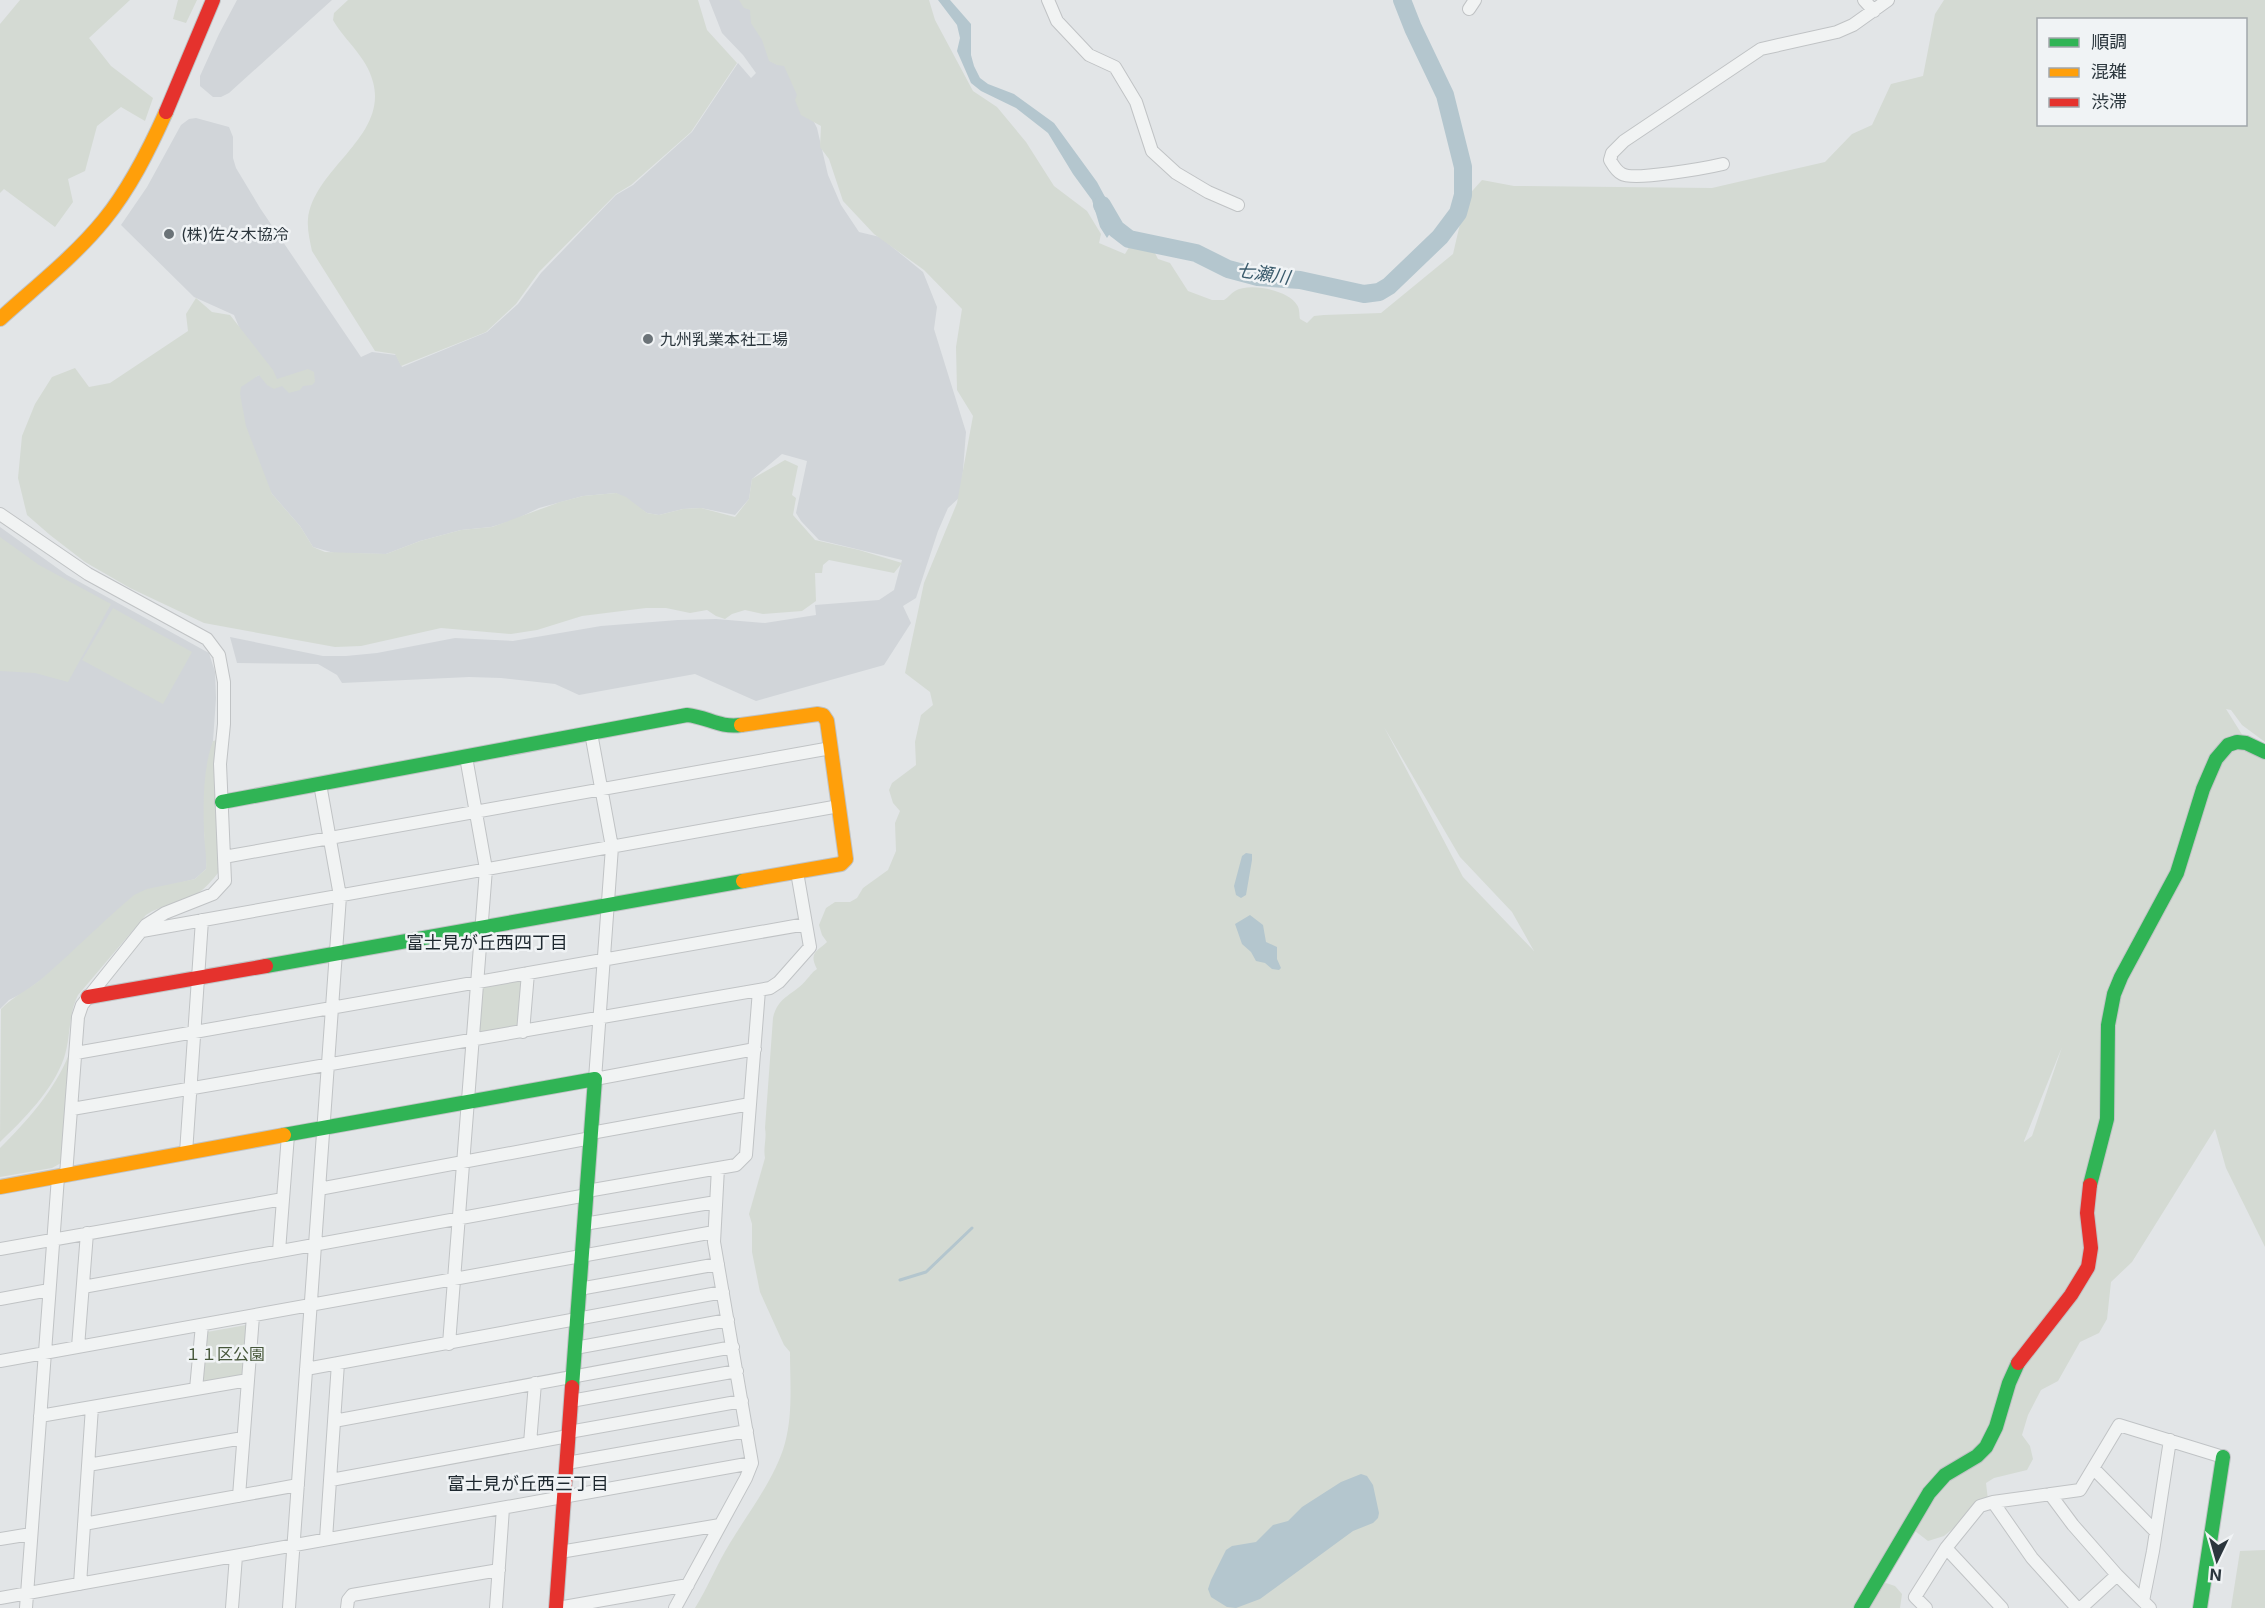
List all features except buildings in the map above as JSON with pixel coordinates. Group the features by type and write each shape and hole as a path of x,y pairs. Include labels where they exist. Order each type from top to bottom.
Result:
{"street":[{"path":"0,319 88,237 123,195 146,156 213,0"},
{"path":"1048,0 1057,21 1089,56 1115,67 1136,102 1152,151 1176,173 1208,192 1238,205"},
{"path":"1864,0 1874,11"},
{"path":"1723,164 1692,171 1671,171 1640,177 1623,176 1610,160 1612,153 1624,141 1761,49 1837,32 1853,25 1887,0"},
{"path":"0,514 88,574 192,630 213,644 221,662 224,682 224,732 220,764 225,880 217,891 159,916 140,931 88,997 79,1012 72,1109 53,1240 26,1608"},
{"path":"88,997 841,864 846,859 826,718 818,714 727,728 696,716 687,715 222,802"},
{"path":"591,733 612,847 557,1608 688,1585"},
{"path":"1861,1608 1874,1582 1934,1488 1946,1473 1972,1460 1985,1449 1992,1437 2018,1362 2078,1286 2087,1269 2092,1252 2087,1212 2089,1194 2107,1120 2108,1033 2116,989 2174,880 2206,780 2217,758 2228,745 2235,741 2265,752"},
{"path":"225,857 831,748"},
{"path":"449,1344 486,870 466,757"},
{"path":"289,1608 340,896 320,784"},
{"path":"140,931 839,806"},
{"path":"72,1109 770,988 810,946 797,872"},
{"path":"186,1153 202,920"},
{"path":"76,1053 806,924"},
{"path":"524,1032 528,973"},
{"path":"83,1287 735,1165 746,1155 759,990"},
{"path":"0,1187 755,1049"},
{"path":"319,1189 750,1104"},
{"path":"279,1251 288,1135"},
{"path":"675,1608 746,1478 752,1462 714,1232 718,1168"},
{"path":"0,1249 283,1199"},
{"path":"584,1224 716,1202"},
{"path":"0,1361 714,1232"},
{"path":"78,1347 87,1233"},
{"path":"579,1289 718,1264"},
{"path":"0,1299 49,1290"},
{"path":"306,1369 723,1292"},
{"path":"239,1496 253,1316"},
{"path":"575,1348 728,1320"},
{"path":"196,1389 202,1325"},
{"path":"334,1421 733,1347"},
{"path":"326,1539 338,1363"},
{"path":"571,1401 737,1371"},
{"path":"40,1416 248,1380"},
{"path":"530,1443 535,1383"},
{"path":"330,1479 530,1443 742,1401"},
{"path":"80,1584 92,1407"},
{"path":"1908,1608 1946,1548 1980,1506 1993,1502 2080,1490 2119,1425 2223,1457 2200,1608"},
{"path":"567,1463 747,1431"},
{"path":"88,1465 243,1438"},
{"path":"2147,1605 2170,1440"},
{"path":"0,1598 752,1462"},
{"path":"2094,1469 2156,1532"},
{"path":"84,1524 298,1485"},
{"path":"2050,1494 2117,1575 2147,1605"},
{"path":"1993,1502 2032,1558 2079,1608 2117,1575"},
{"path":"496,1608 502,1508"},
{"path":"560,1552 720,1525"},
{"path":"0,1539 31,1534"},
{"path":"1946,1548 2002,1608"},
{"path":"232,1608 236,1556"},
{"path":"347,1608 348,1600 352,1596 499,1569"},
{"path":"1915,1597 1926,1608"}],"shaded area":[{"path":"237,0 332,0 229,93 221,97 213,97 200,86 200,76"},
{"path":"709,0 766,0 783,60 817,128 828,175 841,205 859,232 880,237 923,272 937,307 934,329 966,432 961,496 948,508 916,598 903,606 911,623 884,665 756,701 695,674 579,695 555,684 501,678 469,677 342,683 337,675 318,664 237,663 230,637 323,656 346,656 377,653 455,638 513,641 601,626 716,619 765,623 816,615 815,605 879,600 894,590 902,560 819,540 801,521 796,513 807,461 782,454 752,479 749,499 735,515 701,508 683,509 659,515 647,513 616,493 583,496 539,508 514,520 491,527 461,530 420,541 386,554 334,553 313,547 300,526 272,494 254,460 234,387 259,375 234,315 194,297 121,225 147,187 181,125 189,119 196,118 229,127 233,137 233,158 236,168 260,208 361,357 372,352 396,355 402,367 487,332 518,304 541,273 616,195 633,185 692,132 738,63 751,78 756,73 722,33"},
{"path":"938,0 950,0 971,24 971,55 980,78 988,84 1014,94 1054,123 1097,182 1118,221 1107,238 1100,227 1092,200 1048,133 1016,108 981,91 971,83 957,51 960,38 957,25"},
{"path":"0,527 67,575 209,653 215,672 216,698 213,741 206,777 204,833 206,869 195,879 171,885 23,993 9,1000 0,1009"},
{"path":"1246,853 1252,854 1252,860 1246,895 1241,898 1236,895 1234,886 1242,856"},
{"path":"1250,915 1263,925 1266,942 1277,947 1277,959 1281,968 1279,970 1256,961 1251,952 1242,944 1235,924"},
{"path":"1361,1474 1367,1476 1373,1485 1379,1513 1373,1523 1353,1531 1260,1599 1236,1608 1227,1607 1211,1597 1208,1589 1226,1550 1232,1546 1256,1542 1273,1525 1288,1521 1302,1507 1341,1482"}],"green space":[{"path":"20,0 130,0 89,38 111,66 153,98 145,121 121,107 97,126 85,171 68,179 73,202 55,227 4,189 0,193 0,24"},
{"path":"178,0 197,0 186,23 173,19"},
{"path":"348,0 698,0 707,30 737,63 691,132 631,185 616,194 539,272 516,304 486,332 401,366 395,354 375,351 312,251 309,235 308,219 313,201 323,184 361,136 370,119 375,102 373,82 366,65 333,20 334,13"},
{"path":"739,0 929,0 935,20 973,91 997,107 1026,142 1054,186 1087,211 1101,234 1099,243 1125,254 1131,244 1155,253 1158,259 1170,263 1188,291 1212,300 1224,300 1235,291 1249,287 1268,289 1286,295 1298,307 1300,319 1307,323 1314,316 1381,313 1453,254 1466,198 1482,180 1514,186 1712,188 1825,162 1852,134 1872,125 1891,84 1923,76 1935,14 1944,0 2265,0 2265,742 2242,725 2231,710 2226,709 2248,744 2265,757 2265,1247 2226,1168 2215,1129 2132,1262 2111,1282 2107,1319 2099,1333 2080,1342 2058,1381 2041,1390 2028,1415 2022,1435 2030,1446 2033,1459 2027,1470 1994,1478 1986,1483 1988,1500 1944,1536 1928,1541 1915,1531 1880,1586 1886,1583 1895,1586 1902,1594 1900,1608 695,1608 725,1551 775,1469 785,1443 789,1421 790,1352 784,1345 760,1292 752,1252 752,1224 749,1214 765,1158 773,1018 779,1004 817,969 814,963 815,952 827,942 819,925 826,908 835,902 850,902 857,898 863,888 888,870 896,851 895,823 900,811 893,803 889,790 892,783 916,765 915,742 921,715 933,705 930,692 905,673 924,583 957,503 973,416 957,390 956,347 962,309 924,270 874,234 843,201 829,159 820,147 821,126 801,115 795,100 797,95 784,66 769,61 762,40 751,23 750,10 744,8","holes":["1384,727 1460,857 1512,912 1534,951 1463,877","2062,1047 2032,1136 2024,1142"]},
{"path":"196,298 212,312 230,315 273,370 277,379 308,369 314,372 315,382 312,385 303,386 300,390 289,393 282,386 274,389 267,385 259,375 241,387 240,394 246,426 272,494 300,526 313,547 325,552 386,554 420,541 461,530 492,527 560,502 583,496 616,493 626,497 647,513 659,515 683,509 701,508 735,517 749,499 752,479 785,460 798,466 792,495 796,498 793,515 815,540 902,563 894,573 829,560 823,565 822,573 815,573 816,601 802,611 763,614 745,610 725,619 707,610 690,613 666,608 646,608 582,616 537,630 511,634 441,628 361,646 335,647 204,623 130,588 85,562 50,535 27,515 18,478 22,436 35,404 52,377 75,368 89,387 110,383 188,331 186,314"},
{"path":"0,537 39,565 111,604 68,682 35,673 0,671"},
{"path":"113,608 192,652 163,704 82,660"},
{"path":"217,740 218,873 204,889 192,897 146,915 78,995 64,1058 59,1070 37,1103 0,1142 1,1009 45,976 134,895 147,889 195,879 206,869 204,786 210,751 213,741"},
{"path":"520,980 522,982 515,1028 477,1032 481,989 484,986"},
{"path":"71,1054 61,1163 52,1168 0,1177 0,1148 30,1116 48,1092"},
{"name":"１１区公園","path":"246,1325 248,1328 243,1375 201,1383 207,1332"},
{"path":"2265,1550 2265,1608 2231,1608 2240,1551"}],"waterway":[{"name":"七瀬川","path":"1102,205 1116,229 1129,239 1196,253 1228,269 1258,277 1300,280 1364,294 1379,292 1389,286 1440,237 1458,213 1463,195 1463,167 1445,95 1402,0"},
{"path":"900,1280 926,1272 972,1228"}],"traffic: fast":[{"path":"222,802 687,715 720,724 741,725"},
{"path":"2090,1185 2107,1119 2108,1025 2114,994 2177,873 2203,789 2216,759 2228,745 2237,742 2246,743 2265,752"},
{"path":"266,966 743,881"},
{"path":"284,1135 595,1079 572,1387"},
{"path":"1861,1608 1929,1493 1945,1475 1977,1456 1986,1447 1996,1427 2009,1383 2018,1363"},
{"path":"2200,1608 2223,1457"}],"traffic: slow":[{"path":"0,319 67,259 104,220 138,168 166,112"},
{"path":"741,725 823,715 827,721 846,859 841,864 743,881"},
{"path":"0,1187 284,1135"}],"traffic: jam":[{"path":"166,112 213,0"},
{"path":"88,997 266,966"},
{"path":"2018,1363 2071,1295 2088,1267 2091,1248 2087,1213 2090,1185"},
{"path":"556,1608 572,1387"}],"place":[{"name":"(株)佐々木協冷","path":"169,234"},
{"name":"九州乳業本社工場","path":"648,339"}],"district":[{"name":"富士見が丘西四丁目","path":"487,943"},
{"name":"富士見が丘西三丁目","path":"528,1484"}]}
